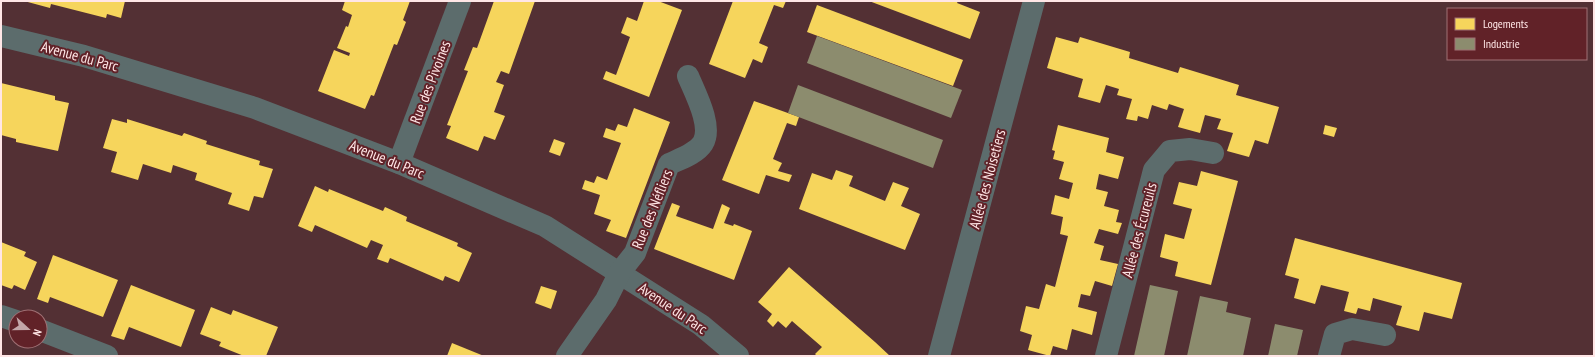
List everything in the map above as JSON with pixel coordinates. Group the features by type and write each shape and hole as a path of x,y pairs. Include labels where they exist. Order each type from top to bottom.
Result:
{"street":[{"name":"Rue des Pivoines","path":"399,163 460,1"},
{"name":"Allée des Noisetiers","path":"939,356 1034,1"},
{"name":"Avenue du Parc","path":"1,36 84,56 255,108 399,163 545,226 620,272 701,325 738,356"},
{"name":"Rue des Néfliers","path":"567,356 606,300 620,272 635,252 669,164 690,154 703,143 706,126 701,107 688,76"},
{"name":"Allée des Écureuils","path":"1106,356 1154,170 1170,151 1190,149 1212,153"},
{"path":"1329,356 1335,334 1352,329 1385,335"},
{"path":"48,333 107,356"}],"building: Logements":[{"path":"24,1 125,1 121,18 107,14 106,18 51,4 50,8"},
{"path":"345,1 410,1 403,20 406,22 397,45 394,44 374,96 371,95 365,109 318,91 334,50 349,56 350,53 337,48 346,26 348,27 352,15 342,10"},
{"path":"494,1 535,1 509,74 501,71 496,82 504,85 494,112 505,116 495,140 484,136 478,151 446,138 451,126 447,125 468,71 464,70 473,47 477,48"},
{"path":"644,1 658,1 682,10 649,97 603,79 606,71 616,75 630,37 621,33 627,17 637,21"},
{"path":"733,1 786,1 783,8 774,5 759,43 768,47 762,63 753,59 745,78 709,64"},
{"path":"869,1 958,1 957,3 980,12 970,39"},
{"path":"817,5 963,60 953,86 807,32"},
{"path":"1056,37 1078,43 1080,37 1130,52 1129,58 1178,73 1180,67 1239,85 1236,95 1279,107 1268,144 1255,140 1249,157 1227,151 1233,133 1217,129 1221,119 1205,115 1200,133 1178,127 1184,109 1169,104 1167,110 1152,105 1148,119 1138,116 1137,121 1126,119 1132,99 1117,95 1119,89 1106,85 1100,103 1078,97 1083,79 1047,68"},
{"path":"1,83 55,96 55,100 69,103 58,151 16,142 16,139 1,135"},
{"path":"754,101 799,117 796,126 787,123 773,159 782,163 778,171 792,175 789,182 766,175 759,194 722,180"},
{"path":"634,108 670,122 626,238 606,231 611,220 594,214 600,195 582,189 585,180 594,183 597,176 607,180 621,143 603,137 606,128 615,131 618,124 627,127"},
{"path":"112,119 127,123 127,119 182,136 184,133 207,141 206,144 260,161 259,165 273,169 263,198 254,196 249,211 228,204 232,193 195,180 197,173 173,165 171,173 143,164 138,180 111,172 117,152 103,148"},
{"path":"1058,125 1109,138 1106,152 1124,157 1118,179 1099,174 1096,189 1108,192 1104,206 1119,210 1116,222 1122,223 1118,234 1099,229 1094,243 1104,246 1100,260 1118,264 1112,286 1095,281 1090,296 1081,294 1078,307 1097,312 1092,335 1072,329 1067,350 1053,346 1050,356 1028,350 1032,335 1020,331 1026,306 1039,309 1046,284 1055,287 1068,236 1060,234 1063,217 1051,214 1055,195 1069,199 1073,183 1059,179 1064,162 1053,159 1055,151 1052,150"},
{"path":"1325,125 1337,128 1334,137 1323,134"},
{"path":"554,139 565,143 560,156 549,152"},
{"path":"836,170 853,176 849,186 885,201 893,182 909,188 901,206 920,214 905,250 799,209 812,173 832,180"},
{"path":"1201,171 1238,181 1211,285 1175,276 1178,262 1160,257 1165,234 1184,239 1192,209 1173,204 1179,182 1197,186"},
{"path":"315,186 328,192 329,189 383,211 385,207 407,217 406,221 458,243 457,246 472,253 459,282 445,276 443,281 390,258 388,263 377,259 383,245 371,240 367,248 315,225 312,232 298,226"},
{"path":"672,203 680,206 676,216 713,229 722,204 730,208 724,223 733,226 734,224 752,231 734,280 654,249"},
{"path":"1295,238 1462,283 1452,319 1424,312 1419,331 1396,325 1402,306 1373,298 1370,311 1358,308 1356,314 1344,311 1349,292 1321,285 1315,304 1294,298 1299,279 1285,275"},
{"path":"1,242 26,252 24,256 37,262 25,290 14,285 12,289 1,285"},
{"path":"53,255 118,280 103,317 50,297 48,303 37,299"},
{"path":"789,267 890,356 817,356 815,354 822,347 792,321 786,328 778,321 773,327 767,321 772,314 758,302"},
{"path":"131,285 195,310 181,347 129,327 124,340 111,336"},
{"path":"541,286 557,291 551,309 535,303"},
{"path":"211,307 231,315 233,310 278,327 266,356 244,356 219,346 221,342 200,334"},
{"path":"452,343 484,356 447,356"}],"building: Industrie":[{"path":"817,36 962,90 951,118 807,63"},
{"path":"798,85 943,140 933,168 788,113"},
{"path":"1150,285 1178,291 1164,356 1134,356"},
{"path":"1200,296 1228,302 1226,312 1251,318 1243,356 1187,356"},
{"path":"1275,324 1303,330 1297,356 1268,356"}]}
